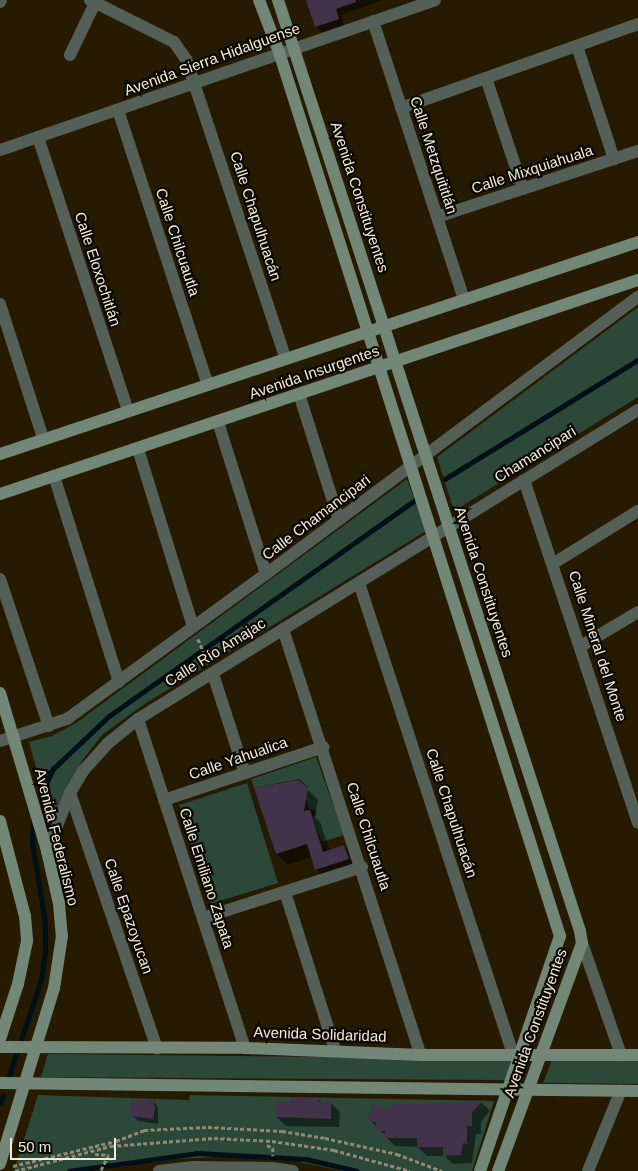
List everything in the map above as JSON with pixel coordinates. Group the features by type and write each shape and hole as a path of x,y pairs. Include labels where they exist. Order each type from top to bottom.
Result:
{"street":[{"name":"Avenida Constituyentes","path":"259,0 279,52 376,367 433,536 560,936 518,1054 508,1090 480,1171"},
{"name":"Avenida Constituyentes","path":"278,0 295,47 394,361 521,747 582,943 498,1171"},
{"name":"Avenida Sierra Hidalguense","path":"0,150 279,52 435,0"},
{"path":"70,55 93,1"},
{"name":"Calle Chapulhuacán","path":"93,1 174,42 186,59 286,359"},
{"name":"Calle Metzquititlán","path":"373,21 464,299"},
{"path":"401,108 638,24"},
{"path":"577,46 614,159"},
{"path":"486,78 523,189"},
{"name":"Calle Chilcuautla","path":"118,110 208,385"},
{"name":"Calle Eloxochitlán","path":"38,137 128,411"},
{"name":"Calle Mixquiahuala","path":"437,217 638,151"},
{"name":"Avenida Insurgentes","path":"0,454 43,438 638,242"},
{"name":"Avenida Insurgentes","path":"0,494 638,280"},
{"name":"Calle Chamancipari","path":"0,741 67,719 195,631 266,574 638,297"},
{"path":"0,304 43,438"},
{"path":"299,394 339,520"},
{"name":"Chamancipari","path":"449,527 638,410"},
{"path":"218,422 266,574"},
{"path":"138,449 195,631"},
{"path":"54,476 119,682"},
{"name":"Calle Mineral del Monte","path":"524,480 554,563 638,823"},
{"path":"554,563 638,511"},
{"name":"Calle Río Amajac","path":"47,851 70,793 83,771 107,744 138,719 212,670 360,583 449,527"},
{"path":"0,580 49,726"},
{"name":"Calle Chapulhuacán","path":"360,583 518,1054"},
{"path":"581,646 638,612"},
{"name":"Calle Chilcuautla","path":"283,629 362,867 421,1055"},
{"path":"212,670 245,773"},
{"name":"Avenida Federalismo","path":"0,693 47,851 59,904 62,936 54,988 24,1082 4,1166"},
{"name":"Calle Emiliano Zapata","path":"138,719 245,1048"},
{"name":"Calle Yahualica","path":"164,800 323,747"},
{"path":"503,753 521,747"},
{"name":"Calle Epazoyucan","path":"70,793 157,1049"},
{"path":"0,821 25,916 27,941 18,984 0,1039"},
{"path":"203,918 362,867"},
{"path":"285,892 335,1050"},
{"path":"582,943 621,1055"},
{"name":"Avenida Solidaridad","path":"0,1047 245,1048 335,1050 421,1055 638,1055"},
{"path":"0,1083 638,1090"},
{"path":"588,1171 620,1090"},
{"path":"159,1171 272,1169 293,1171"}],"path":[{"path":"195,631 212,670"},
{"path":"4,1166 116,1141 144,1130 208,1127 282,1131 325,1138 397,1154 442,1171"},
{"path":"15,1171 111,1146 221,1138 334,1150 410,1171"},
{"path":"267,1145 273,1148 273,1151"},
{"path":"95,1154 109,1155 101,1171"}],"green space":[{"path":"638,307 638,397 454,511 437,457"},
{"path":"407,479 426,531 146,703 103,734 83,759 52,823 29,742 52,736 76,723"},
{"path":"316,757 344,835 322,842 312,817 316,815 314,809 310,810 305,797 308,787 299,779 254,788 251,779"},
{"path":"247,783 278,883 210,904 179,805"},
{"path":"48,1054 512,1059 505,1080 41,1077"},
{"path":"552,1060 638,1061 638,1084 543,1083"},
{"path":"38,1095 189,1100 190,1095 494,1101 472,1171 343,1171 290,1160 234,1156 177,1159 86,1171 14,1171"}],"building":[{"path":"306,0 356,0 356,2 336,9 339,19 315,27"},
{"path":"298,780 308,788 304,811 310,810 323,852 344,845 349,859 315,870 307,844 276,854 254,788"},
{"path":"291,1097 319,1098 318,1102 331,1102 331,1119 276,1117 276,1101 291,1101"},
{"path":"153,1100 155,1108 153,1119 130,1116 130,1101"},
{"path":"482,1102 472,1112 472,1126 467,1126 467,1144 463,1143 461,1155 443,1156 443,1147 417,1147 417,1138 384,1138 385,1131 376,1131 376,1123 367,1119 373,1104 389,1110 392,1104"}],"waterway":[{"path":"445,479 638,360"},
{"path":"44,788 53,769 109,716 414,501"},
{"path":"21,1040 41,980 45,953 45,923 32,842 33,820"},
{"path":"9,1076 17,1052"},
{"path":"0,1103 3,1096"},
{"path":"69,1171 198,1153 306,1159 357,1171"}]}
